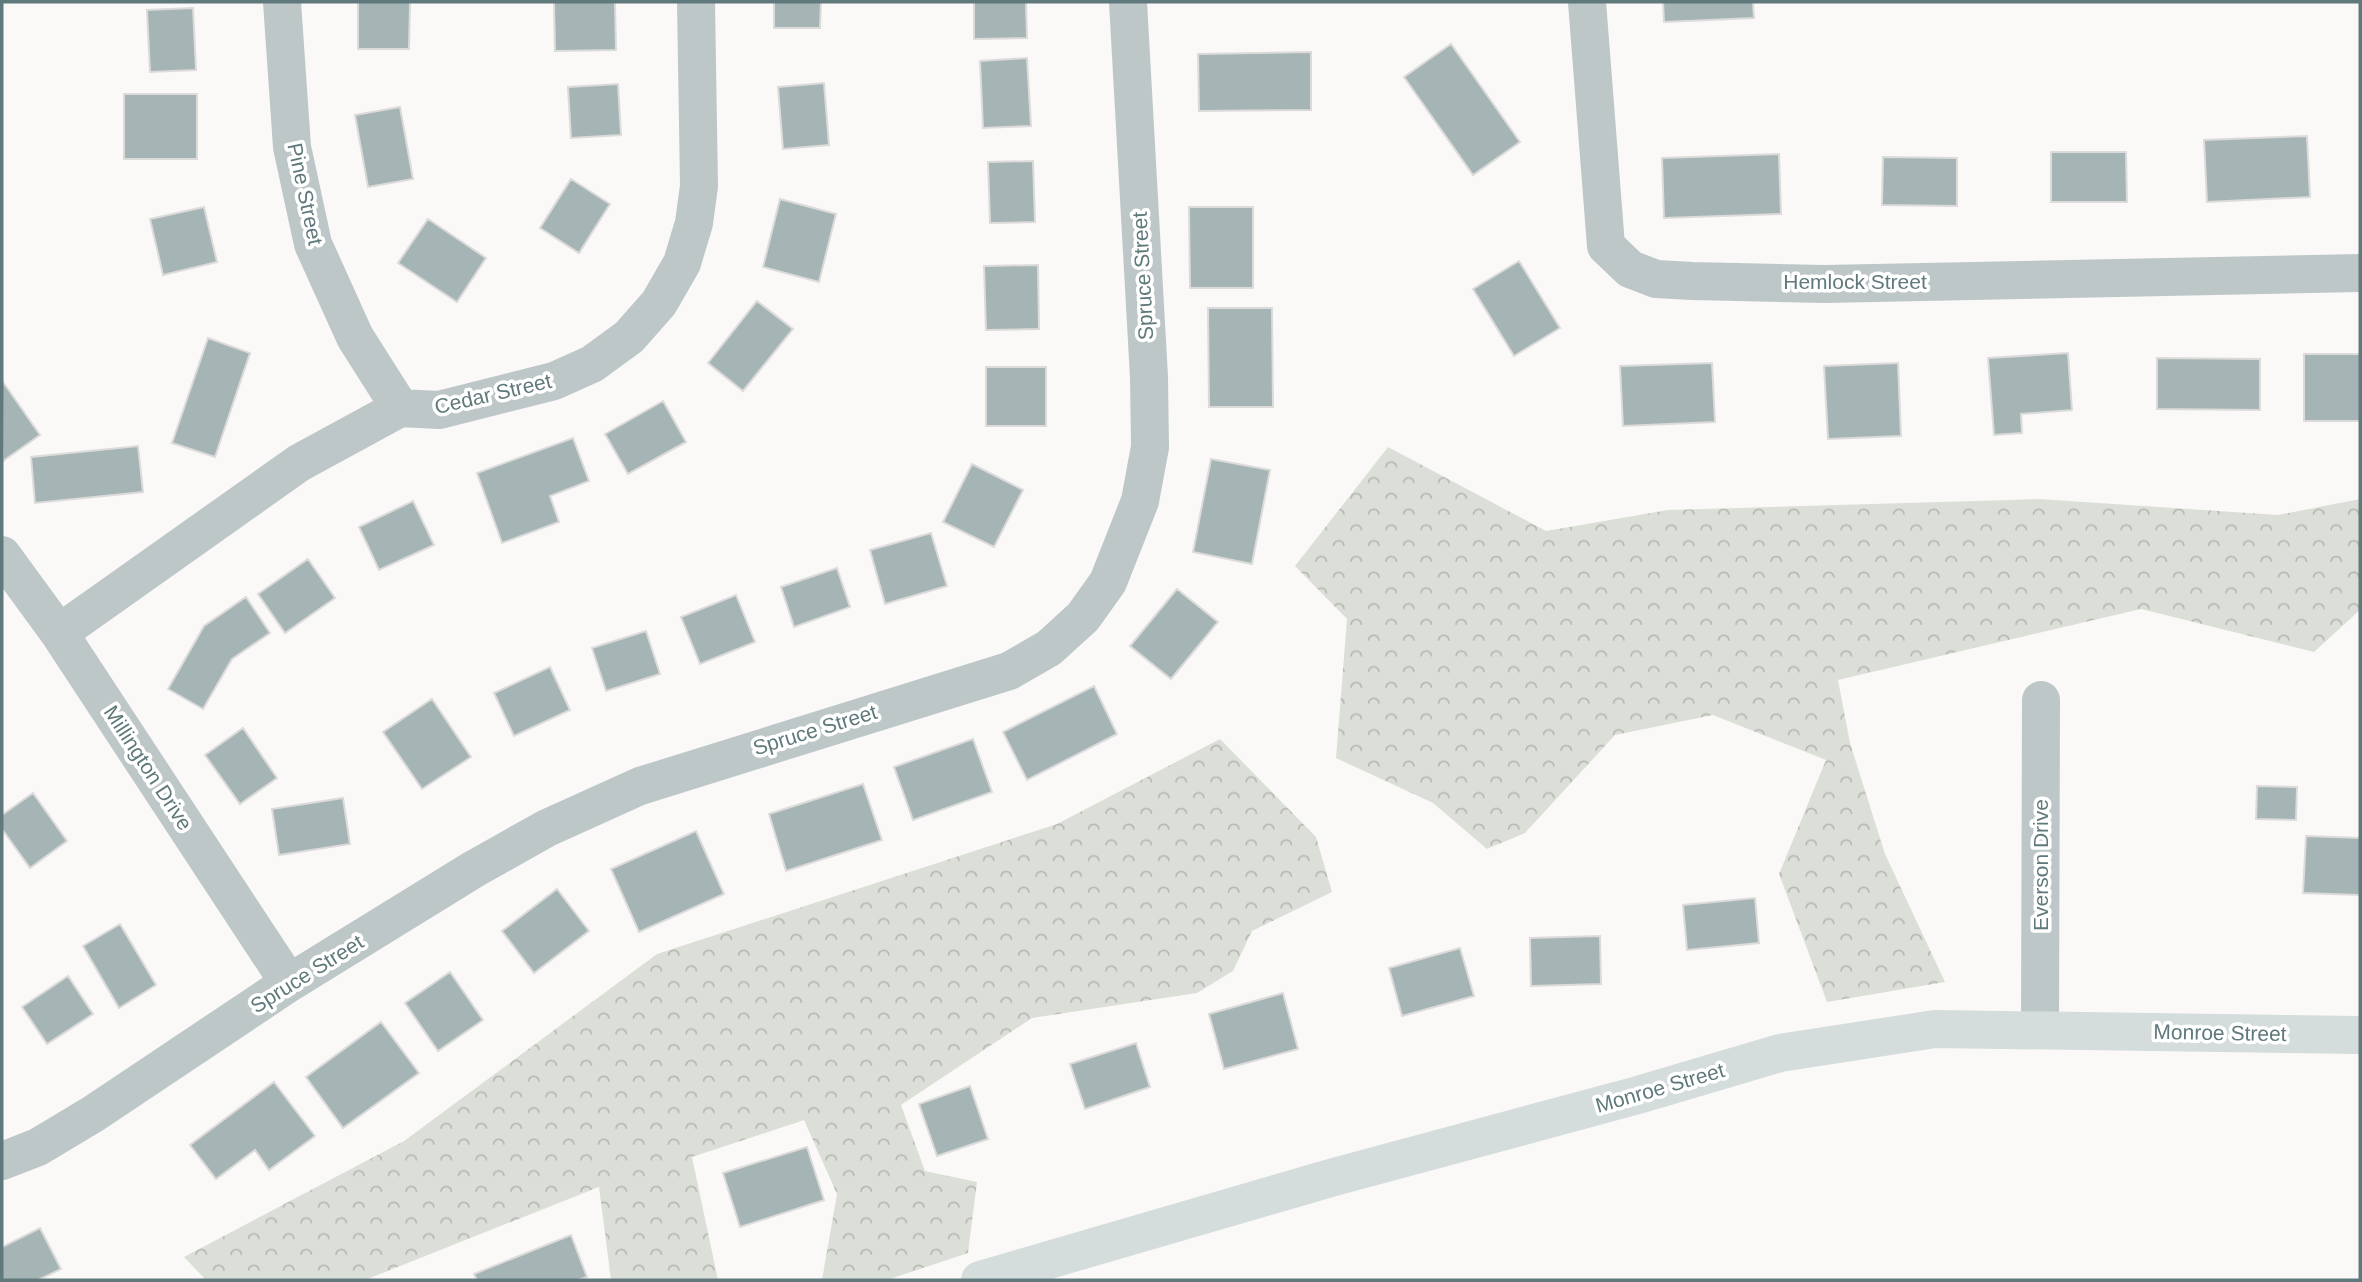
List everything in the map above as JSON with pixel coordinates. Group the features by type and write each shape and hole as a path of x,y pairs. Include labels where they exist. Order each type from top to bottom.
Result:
{"main road":[{"name":"Monroe Street","path":"980,1280 1334,1177 1638,1096 1780,1052 1935,1029 2360,1035"}],"street":[{"name":"Pine Street","path":"282,2 292,147 313,244 355,337 400,408"},
{"name":"Cedar Street","path":"400,408 439,410 554,381 592,364 629,337 659,303 682,263 694,223 699,186 696,2"},
{"name":"Spruce Street","path":"2,1161 38,1147 93,1114 289,983 474,869 547,828 652,782 1009,671 1049,648 1083,617 1108,582 1126,539 1140,501 1150,447 1149,377 1128,2"},
{"name":"Hemlock Street","path":"1587,2 1606,246 1630,269 1656,279 1825,284 2360,273"},
{"path":"59,634 299,463 400,408"},
{"name":"Millington Drive","path":"2,555 59,634 289,983"},
{"name":"Everson Drive","path":"2040,1030 2041,700"}],"green space":[{"path":"1388,447 1546,531 1668,510 2039,499 2278,515 2360,499 2360,610 2314,652 2141,609 1838,680 1850,743 1885,854 1945,982 1827,1002 1779,874 1826,760 1713,715 1615,735 1525,833 1487,849 1433,803 1336,758 1347,619 1295,566"},
{"path":"1220,739 1316,837 1332,892 1252,931 1233,971 1197,993 1032,1018 901,1105 925,1171 977,1182 968,1253 887,1280 822,1280 837,1194 804,1120 692,1157 718,1280 611,1280 599,1187 365,1280 206,1280 184,1257 404,1141 657,954 1057,824"}],"building":[{"path":"358,2 410,2 409,49 358,49"},
{"path":"554,2 615,2 616,50 555,51"},
{"path":"774,2 821,2 820,28 774,28"},
{"path":"974,2 1026,2 1027,38 974,39"},
{"path":"1663,2 1753,2 1754,18 1664,22"},
{"path":"193,8 196,70 150,72 147,10"},
{"path":"1451,44 1520,142 1473,175 1404,77"},
{"path":"1311,52 1311,110 1199,111 1198,54"},
{"path":"1027,58 1031,126 983,128 980,61"},
{"path":"824,83 829,145 783,149 778,87"},
{"path":"618,84 621,135 571,138 568,87"},
{"path":"124,94 197,94 197,159 124,159"},
{"path":"400,107 413,179 368,187 355,115"},
{"path":"2307,136 2310,197 2207,202 2204,140"},
{"path":"2051,152 2126,152 2127,202 2051,202"},
{"path":"1779,154 1781,214 1664,218 1662,158"},
{"path":"1883,157 1957,158 1957,206 1882,205"},
{"path":"1033,161 1035,222 990,223 988,162"},
{"path":"571,179 610,204 579,253 540,228"},
{"path":"780,199 836,214 819,282 763,267"},
{"path":"204,207 217,262 163,275 150,219"},
{"path":"1189,207 1253,207 1253,288 1190,288"},
{"path":"428,219 486,258 457,302 398,263"},
{"path":"1519,261 1560,328 1514,356 1473,289"},
{"path":"1038,265 1039,329 986,330 984,266"},
{"path":"757,301 793,329 743,391 708,363"},
{"path":"1208,308 1272,308 1273,407 1209,407"},
{"path":"208,338 250,353 215,457 172,443"},
{"path":"2068,353 2072,410 2021,414 2022,433 1994,435 1988,358"},
{"path":"2304,354 2360,354 2360,421 2304,421"},
{"path":"2157,358 2260,359 2260,410 2157,409"},
{"path":"1712,363 1715,422 1623,426 1620,366"},
{"path":"1898,363 1901,436 1828,439 1824,366"},
{"path":"986,367 1046,367 1046,426 986,426"},
{"path":"2,383 40,435 3,461"},
{"path":"663,401 686,442 628,474 605,434"},
{"path":"573,438 589,481 550,496 559,522 502,543 477,473"},
{"path":"138,446 143,492 35,503 31,457"},
{"path":"1211,459 1270,470 1252,564 1193,552"},
{"path":"972,464 1023,490 994,547 943,522"},
{"path":"413,501 434,545 379,570 359,527"},
{"path":"931,533 947,586 885,604 870,550"},
{"path":"308,559 335,598 285,633 258,594"},
{"path":"837,568 850,607 794,627 781,587"},
{"path":"1177,589 1218,622 1171,679 1130,646"},
{"path":"736,595 755,642 700,664 681,617"},
{"path":"246,597 270,633 232,659 203,709 168,689 204,626"},
{"path":"646,631 660,674 606,691 592,648"},
{"path":"550,667 570,710 514,736 494,693"},
{"path":"1094,686 1117,734 1027,780 1003,732"},
{"path":"432,699 471,757 422,789 383,732"},
{"path":"243,728 277,778 240,804 205,755"},
{"path":"973,739 992,792 913,820 894,767"},
{"path":"863,784 882,840 786,871 769,814"},
{"path":"2257,786 2297,787 2296,820 2256,819"},
{"path":"33,793 67,841 30,868 2,829 2,815"},
{"path":"343,798 350,844 279,855 272,809"},
{"path":"696,831 724,894 639,932 611,869"},
{"path":"2306,836 2360,838 2360,895 2303,893"},
{"path":"557,889 589,931 534,973 502,931"},
{"path":"1755,898 1759,943 1687,950 1683,905"},
{"path":"120,924 156,985 119,1008 83,946"},
{"path":"1600,936 1601,984 1531,986 1530,938"},
{"path":"1460,948 1474,996 1402,1016 1389,968"},
{"path":"450,972 483,1020 438,1051 405,1003"},
{"path":"68,976 93,1014 47,1044 22,1007"},
{"path":"1283,993 1298,1049 1224,1069 1209,1014"},
{"path":"381,1022 419,1073 343,1128 306,1077"},
{"path":"1136,1043 1150,1087 1085,1109 1070,1064"},
{"path":"274,1082 315,1136 269,1170 255,1150 216,1179 190,1145"},
{"path":"970,1086 988,1139 937,1156 919,1104"},
{"path":"807,1147 824,1200 740,1227 723,1173"},
{"path":"40,1228 61,1269 38,1280 2,1280 2,1247"},
{"path":"571,1235 587,1277 578,1280 477,1280 474,1274"}]}
